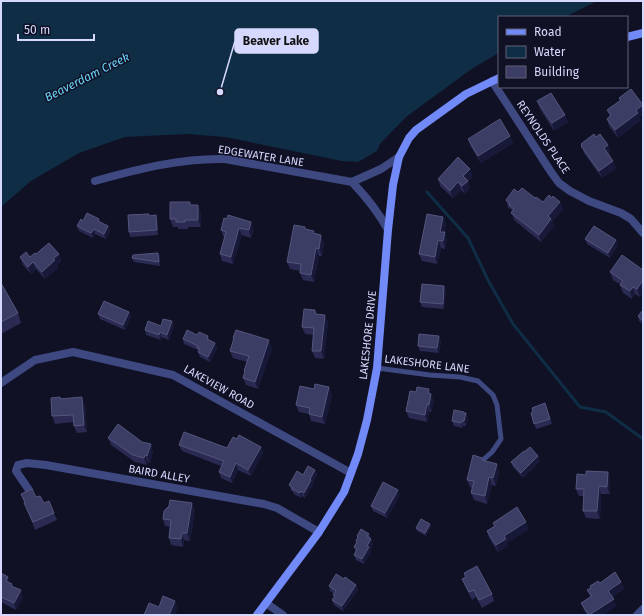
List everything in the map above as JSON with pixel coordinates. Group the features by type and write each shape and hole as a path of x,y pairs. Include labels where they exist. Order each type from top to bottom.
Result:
{"street":[{"path":"628,37 643,33"},
{"name":"LAKESHORE DRIVE","path":"257,615 319,532 344,492 358,454 367,420 377,368 388,230 393,185 399,157 409,138 416,130 466,94 496,80"},
{"name":"REYNOLDS PLACE","path":"501,88 551,172 560,183 570,191 621,213 631,219 643,233"},
{"path":"388,230 372,203 352,182 381,169 399,157"},
{"name":"EDGEWATER LANE","path":"95,181 126,172 174,163 206,159 226,159 352,182"},
{"name":"LAKEVIEW ROAD","path":"1,383 35,360 73,352 173,375 351,473"},
{"name":"BAIRD ALLEY","path":"29,490 16,471 18,465 27,463 46,465 264,504 277,508 319,532"},
{"path":"266,603 283,615"},
{"path":"637,615 643,609"}],"lane":[{"name":"LAKESHORE LANE","path":"377,368 430,376 460,377 478,381 493,395 497,405 501,439 492,452 483,460"}],"water":[{"name":"Beaverdam Creek","path":"1,1 597,1 567,16 498,16 498,54 473,68 406,117 380,144 377,151 358,162 342,161 225,137 188,134 125,137 79,153 31,181 1,207"}],"building":[{"path":"631,89 643,105 636,110 638,113 615,130 607,119 611,115 607,110 621,100 619,98"},
{"path":"551,93 565,115 552,123 537,101"},
{"path":"500,119 510,136 478,156 468,139"},
{"path":"594,134 596,137 600,134 608,145 604,148 613,161 599,171 581,146 581,144"},
{"path":"458,157 470,169 463,176 468,181 462,186 458,182 450,191 438,179"},
{"path":"522,188 543,202 549,195 552,198 553,196 560,202 548,216 551,219 539,235 511,213 514,209 506,200 514,189 518,192"},
{"path":"170,202 190,202 190,205 198,205 198,220 176,222 176,219 170,219"},
{"path":"87,213 99,219 98,221 108,226 104,234 94,229 91,233 77,226 81,219 83,221"},
{"path":"149,214 149,216 156,215 157,230 129,232 128,215"},
{"path":"427,214 443,217 440,232 445,232 443,241 438,240 435,257 419,254"},
{"path":"228,215 251,222 249,230 239,228 231,257 220,254 226,232 221,230 224,218 227,219"},
{"path":"294,225 305,227 305,229 314,231 313,233 321,235 319,249 316,248 311,275 300,273 301,264 287,262"},
{"path":"594,226 616,240 608,253 585,239"},
{"path":"49,243 59,254 53,259 55,260 42,272 33,262 28,267 20,257 26,252 30,257"},
{"path":"158,253 159,262 132,258 133,255"},
{"path":"622,255 643,270 643,280 637,289 633,287 630,291 620,285 623,281 610,272"},
{"path":"1,283 18,313 1,322"},
{"path":"422,284 444,286 443,304 420,302"},
{"path":"104,301 129,312 123,325 98,314"},
{"path":"304,309 315,310 315,314 325,315 321,351 312,351 314,328 302,327"},
{"path":"643,310 643,321 638,316"},
{"path":"163,319 172,321 167,335 160,332 159,335 145,330 148,321 161,326"},
{"path":"187,330 197,335 199,332 208,336 207,339 215,343 208,357 198,352 200,349 197,348 198,346 183,339"},
{"path":"236,330 269,340 255,382 243,378 249,356 230,351"},
{"path":"419,334 439,336 437,348 418,346"},
{"path":"315,384 329,387 322,417 309,414 310,408 296,405 300,386 314,389"},
{"path":"417,387 429,389 428,393 431,394 425,415 406,411 410,391 416,392"},
{"path":"60,397 60,399 82,397 84,425 74,426 73,415 52,416 51,398"},
{"path":"545,403 550,419 534,424 531,413 533,412 532,408"},
{"path":"454,410 466,413 464,421 461,423 452,421"},
{"path":"118,424 142,442 151,444 147,456 145,455 144,458 133,455 108,438"},
{"path":"184,432 227,448 233,437 237,439 239,435 261,447 248,470 236,463 230,477 219,472 224,461 179,445"},
{"path":"530,447 538,456 521,473 511,462"},
{"path":"473,455 482,458 482,460 497,464 493,478 489,477 485,496 471,493 474,481 467,480"},
{"path":"308,466 315,470 304,493 301,491 300,493 292,489 293,488 289,485 297,471 303,475"},
{"path":"586,471 608,472 607,487 599,486 597,511 583,511 584,489 576,489 577,474 586,475"},
{"path":"383,482 398,490 385,513 371,506"},
{"path":"32,489 36,497 40,496 44,503 49,501 54,513 33,522 21,494"},
{"path":"170,500 192,503 187,533 182,533 181,539 169,538 171,520 163,519 164,511 169,506"},
{"path":"517,507 526,522 504,536 506,539 496,545 487,531 495,526 493,523"},
{"path":"421,519 430,524 425,533 416,528"},
{"path":"361,529 369,534 367,536 371,539 367,546 369,547 362,559 354,555 357,549 354,547"},
{"path":"477,566 492,594 479,600 474,590 469,592 462,579 466,577 464,573"},
{"path":"615,572 621,582 608,591 614,599 589,615 581,603 592,596 587,590 591,588 590,586 598,581 600,583"},
{"path":"1,573 8,577 6,581 12,584 11,586 21,590 14,603 1,597"},
{"path":"336,574 344,579 345,577 356,585 342,606 332,600 336,591 329,586"},
{"path":"163,596 175,601 169,615 144,615 149,603 159,607"}],"waterway":[{"path":"427,192 468,238 488,280 513,324 580,407 606,412 643,439"}],"place":[{"name":"Beaver Lake","path":"220,92"}]}
